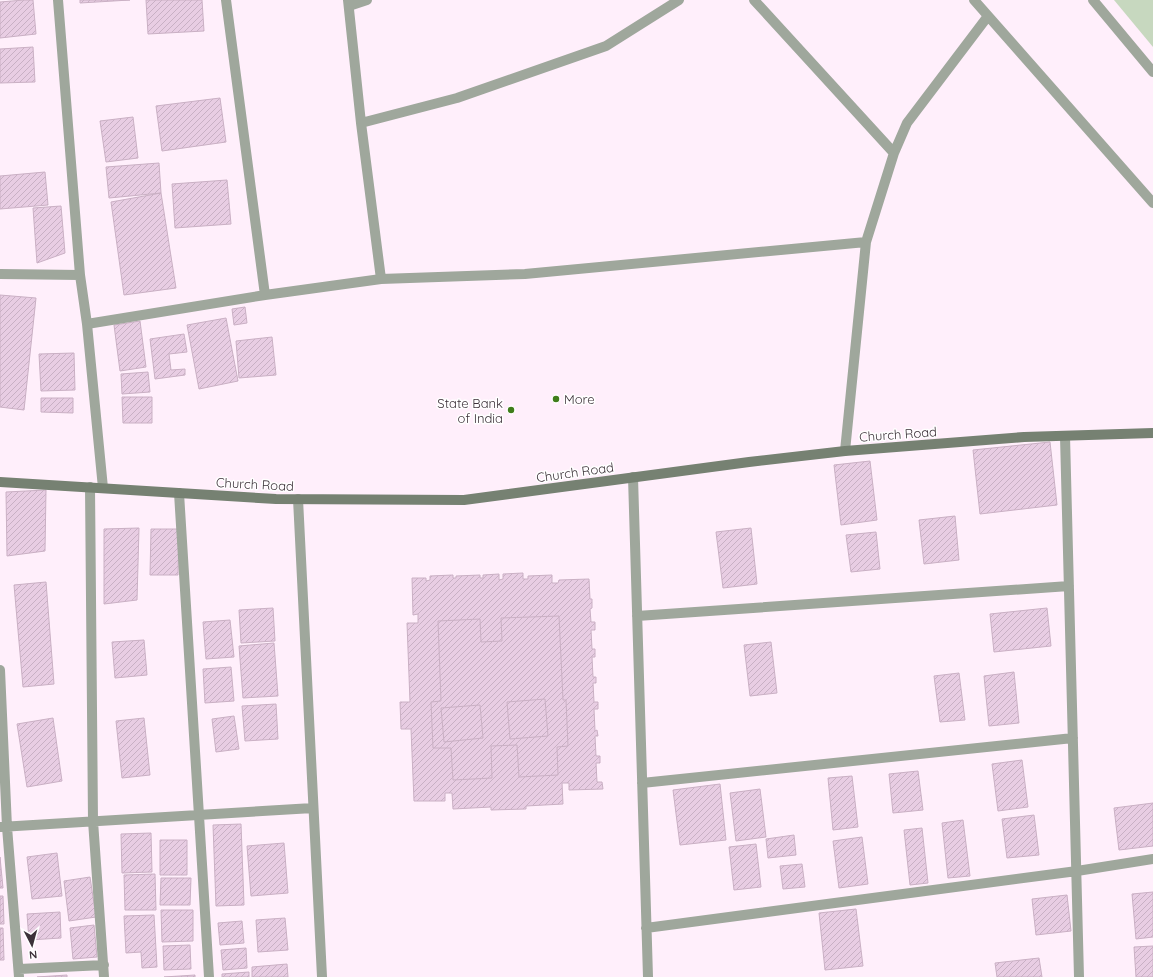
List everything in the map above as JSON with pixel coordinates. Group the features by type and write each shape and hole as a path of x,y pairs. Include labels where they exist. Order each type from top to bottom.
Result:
{"main road":[{"name":"Church Road","path":"0,482 276,499 464,500 844,451 1024,437 1153,433"}],"street":[{"path":"58,0 80,275 87,324 103,488"},
{"path":"226,0 265,295"},
{"path":"367,0 348,3 361,123 381,279"},
{"path":"361,123 457,98 606,46 678,0"},
{"path":"754,0 894,153"},
{"path":"974,0 1153,203"},
{"path":"1093,0 1153,72"},
{"path":"844,451 866,242 894,153 907,123 988,16"},
{"path":"87,324 265,295 381,279 525,274 866,242"},
{"path":"0,274 80,275"},
{"path":"1065,436 1079,977"},
{"path":"633,477 648,977"},
{"path":"90,487 93,821 104,977"},
{"path":"179,493 209,977"},
{"path":"298,499 322,977"},
{"path":"637,616 1069,586"},
{"path":"0,670 4,827 19,973 104,965"},
{"path":"642,783 1073,738"},
{"path":"4,827 313,808"},
{"path":"646,928 1076,871 1153,859"}],"green space":[{"path":"1114,0 1153,0 1153,47"}],"building":[{"path":"33,0 36,34 0,38 0,2"},
{"path":"80,0 130,0 80,3"},
{"path":"146,0 202,0 204,31 148,34"},
{"path":"33,47 35,82 0,83 0,49"},
{"path":"220,98 226,142 162,151 156,106"},
{"path":"133,117 138,158 106,162 100,121"},
{"path":"159,163 161,193 109,198 106,167"},
{"path":"45,172 48,205 0,209 0,176"},
{"path":"227,180 231,224 175,228 172,184"},
{"path":"161,193 176,288 124,295 111,202"},
{"path":"61,206 65,253 37,263 33,208"},
{"path":"0,295 36,298 24,410 0,407"},
{"path":"245,307 247,323 234,325 232,309"},
{"path":"226,318 238,381 199,389 187,325"},
{"path":"140,321 146,367 120,371 114,325"},
{"path":"184,334 187,352 169,354 171,370 185,369 185,375 155,379 150,339"},
{"path":"272,337 276,375 239,378 236,341"},
{"path":"74,353 75,390 41,391 39,354"},
{"path":"148,372 150,392 122,394 121,374"},
{"path":"122,397 152,397 152,423 123,423"},
{"path":"41,398 73,398 73,413 41,412"},
{"path":"1050,442 1057,505 980,514 973,450"},
{"path":"870,461 877,520 841,525 834,465"},
{"path":"46,490 45,551 7,556 6,492"},
{"path":"955,516 959,560 924,564 919,520"},
{"path":"139,528 137,600 104,604 104,529"},
{"path":"751,528 757,584 723,588 716,532"},
{"path":"151,529 179,529 178,575 150,575"},
{"path":"876,532 880,569 851,572 846,535"},
{"path":"523,573 523,579 528,579 528,576 552,575 552,583 558,583 559,580 589,579 590,599 592,599 592,608 590,609 591,622 595,622 595,630 591,630 592,649 595,649 595,657 592,657 593,677 596,677 596,683 593,683 594,702 598,702 598,709 594,709 595,731 597,730 598,736 595,736 596,756 600,756 600,763 596,763 597,782 602,782 603,789 569,790 569,783 562,783 563,804 526,806 526,809 491,810 491,807 453,809 452,793 445,793 445,801 414,801 411,729 401,729 400,702 410,702 407,623 418,623 418,614 413,615 412,578 426,578 426,581 430,580 430,576 453,575 453,578 456,578 456,576 480,575 480,578 483,578 483,575 499,574 499,580 503,579 503,574"},
{"path":"46,582 54,684 23,687 14,585"},
{"path":"273,608 275,641 241,643 239,610"},
{"path":"1047,608 1051,646 994,652 990,614"},
{"path":"559,616 563,700 566,700 568,746 557,747 558,775 519,777 517,745 491,746 492,778 453,780 451,748 433,748 431,702 441,701 438,621 480,619 481,642 502,641 501,618"},
{"path":"230,620 234,657 206,659 203,622"},
{"path":"144,640 147,675 115,678 112,642"},
{"path":"771,642 777,693 750,696 744,645"},
{"path":"274,643 278,696 243,698 239,646"},
{"path":"231,667 234,701 205,703 203,669"},
{"path":"1014,672 1019,723 989,726 984,676"},
{"path":"959,673 965,720 940,722 934,676"},
{"path":"545,699 548,736 510,739 507,702"},
{"path":"276,704 278,739 245,741 242,706"},
{"path":"480,705 483,738 444,742 441,708"},
{"path":"234,716 239,749 216,752 212,719"},
{"path":"53,718 62,781 27,787 17,724"},
{"path":"144,718 150,775 122,778 116,721"},
{"path":"1022,760 1028,807 998,811 992,764"},
{"path":"918,771 923,810 893,813 889,774"},
{"path":"852,776 858,827 833,830 828,778"},
{"path":"720,784 726,840 680,845 673,790"},
{"path":"760,789 766,837 736,841 730,793"},
{"path":"1153,803 1153,846 1119,850 1114,808"},
{"path":"1034,815 1039,855 1007,858 1002,819"},
{"path":"963,820 970,876 948,878 942,823"},
{"path":"241,824 244,905 216,906 213,825"},
{"path":"922,828 928,883 910,885 904,830"},
{"path":"151,833 152,872 122,873 121,834"},
{"path":"794,835 796,855 768,858 766,839"},
{"path":"862,837 868,884 839,888 833,841"},
{"path":"160,840 187,840 187,875 160,875"},
{"path":"284,843 288,893 251,896 247,846"},
{"path":"756,844 761,887 734,890 729,847"},
{"path":"57,853 62,896 32,899 27,857"},
{"path":"0,857 3,888 0,888"},
{"path":"802,864 805,887 783,889 780,866"},
{"path":"155,874 156,910 125,910 124,875"},
{"path":"90,877 96,917 69,921 64,881"},
{"path":"161,878 191,878 190,905 160,905"},
{"path":"1153,892 1153,937 1136,939 1132,894"},
{"path":"1067,895 1071,931 1036,935 1032,899"},
{"path":"0,896 3,896 4,924 0,924"},
{"path":"856,909 863,966 825,970 819,913"},
{"path":"161,910 193,910 193,941 162,942"},
{"path":"60,912 61,938 29,940 27,914"},
{"path":"154,915 157,967 142,968 141,952 126,953 124,916"},
{"path":"285,918 288,950 258,952 256,920"},
{"path":"242,921 244,943 220,945 218,923"},
{"path":"94,925 97,957 73,959 70,928"},
{"path":"0,928 3,928 4,960 0,960"},
{"path":"190,945 191,969 164,970 163,946"},
{"path":"1153,946 1153,977 1136,977 1134,947"},
{"path":"246,948 247,968 223,970 221,950"},
{"path":"1039,958 1042,977 997,977 995,963"},
{"path":"287,964 288,977 252,977 252,967"},
{"path":"249,972 249,977 222,977 222,974"},
{"path":"67,975 67,977 37,977"},
{"path":"195,975 195,977 164,977"}],"place":[{"name":"More","path":"556,399"},
{"name":"State Bank of India","path":"511,410"}]}
